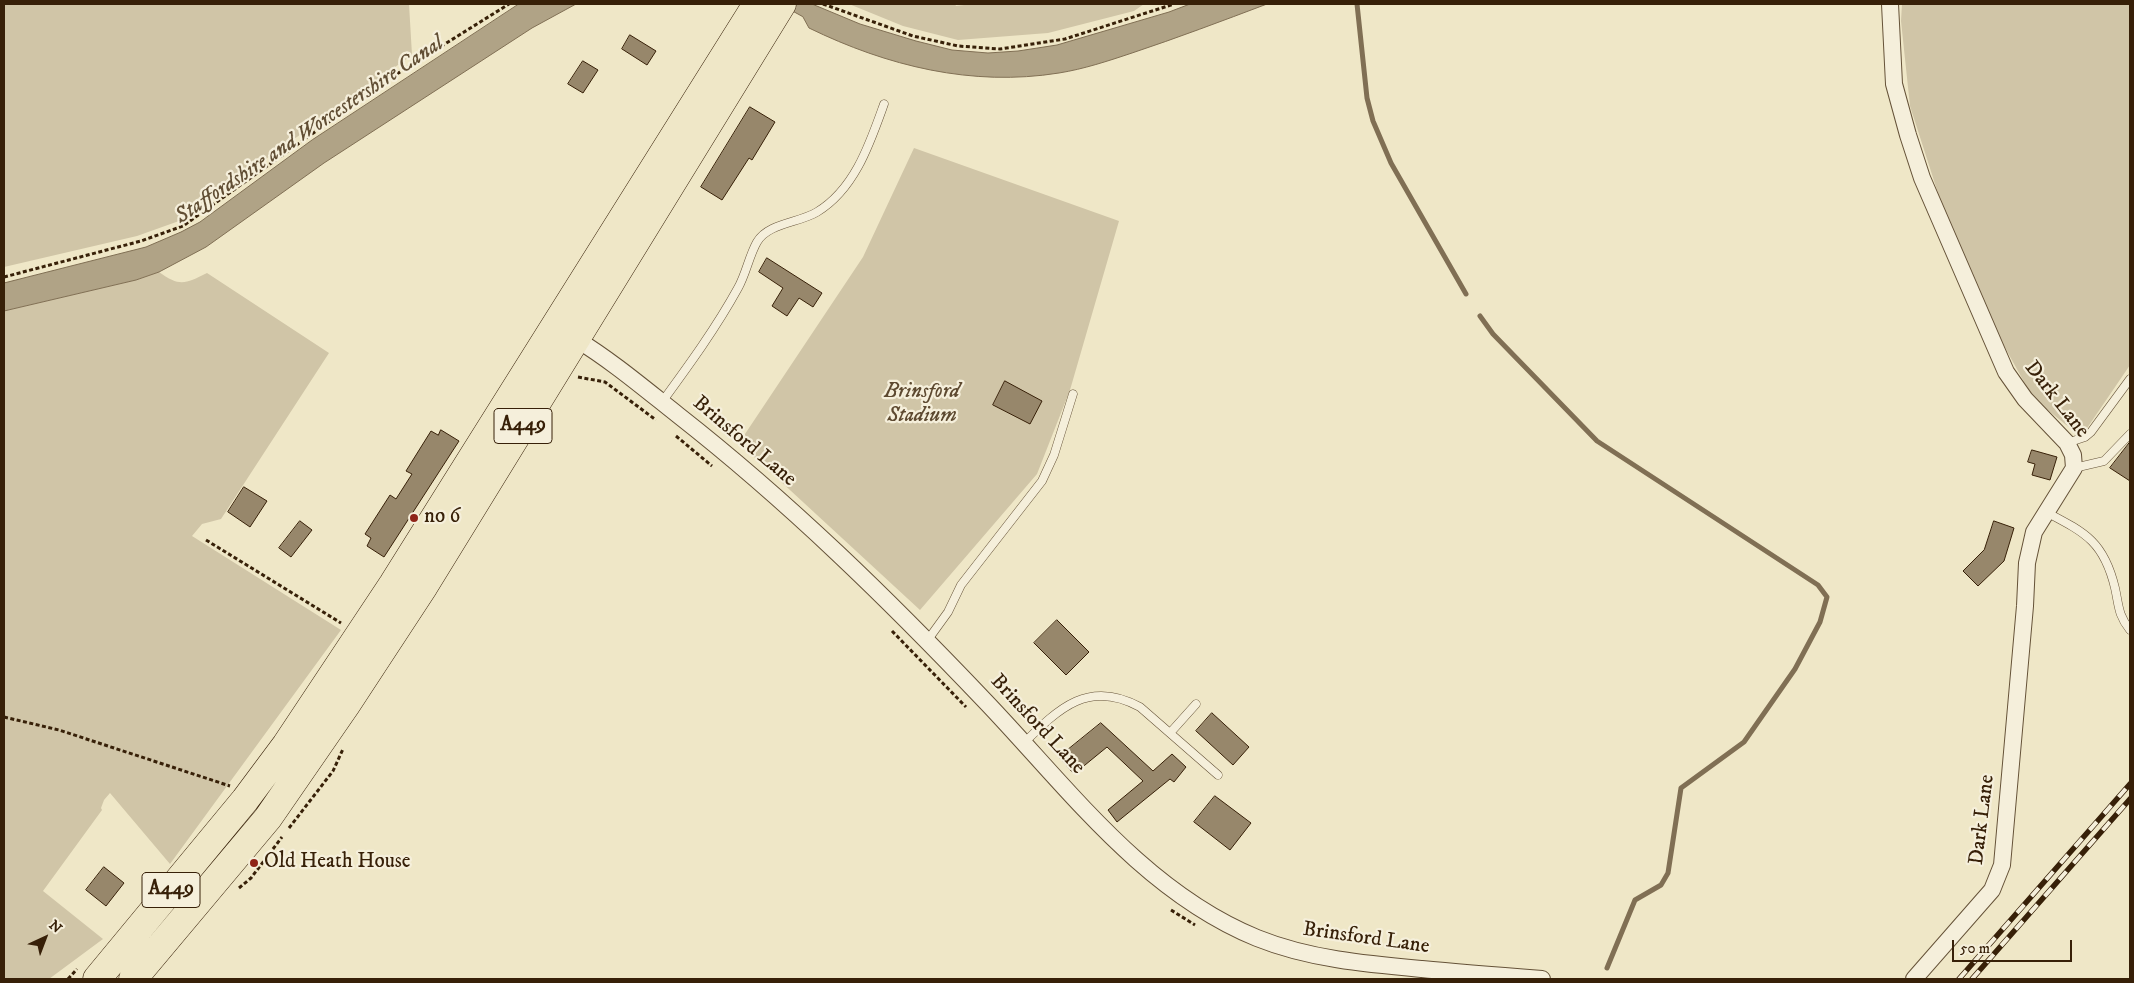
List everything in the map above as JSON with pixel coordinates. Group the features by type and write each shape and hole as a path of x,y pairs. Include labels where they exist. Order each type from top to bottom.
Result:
{"highway":[{"name":"A449","path":"97,979 240,794 286,745 758,16 782,4"},
{"name":"A449","path":"133,979 268,818 309,760 419,593 576,340 758,16"}],"street":[{"name":"Dark Lane","path":"1890,4 1894,84 1922,178 2006,372 2024,398 2067,443 2073,455 2074,468 2034,532 2027,563 2026,606 2002,865 1992,890 1914,979"},
{"name":"Brinsford Lane","path":"576,340 662,402 716,444 815,531 928,641 1126,850 1152,874 1218,920 1257,938 1320,956 1369,964 1542,979"}],"lane":[{"path":"662,402 726,311 740,286 757,242 766,233 777,227 805,218 819,211 846,185 858,168 884,104"},
{"path":"2067,443 2085,437 2091,432 2130,379"},
{"path":"928,641 948,612 961,585 1042,481 1054,455 1073,394"},
{"path":"2074,468 2104,461 2130,434"},
{"path":"2046,512 2090,538 2102,552 2110,566 2119,616 2130,630"},
{"path":"1024,743 1068,704 1093,696 1127,700 1140,707 1218,775"},
{"path":"1170,733 1196,704"}],"path":[{"path":"4,277 141,241 183,226 392,77 509,4"},
{"path":"823,4 913,36 958,46 1000,49 1065,39 1174,4"},
{"path":"206,540 359,635"},
{"path":"4,717 59,730 228,784 240,794"}],"green space":[{"path":"4,4 409,4 412,55 179,221 137,236 4,267"},
{"path":"849,4 955,4 956,6 972,4 1144,4 1134,11 1048,33 958,40 903,26"},
{"path":"1902,4 2130,4 2130,365 2081,437 2033,398 2003,344 1945,215 1910,106 1901,21"},
{"name":"Brinsford Stadium","path":"914,148 1119,221 1070,390 1037,474 920,610 739,443 863,257"},
{"path":"159,272 178,282 193,280 207,273 329,353 221,519 202,524 192,536 341,630 170,864 110,793 104,800 102,810 43,891 103,939 49,979 4,979 4,311 136,280"}],"shaded area":[{"path":"519,4 576,4 532,28 324,163 206,247 159,272 136,280 4,311 4,283 146,247 200,222 312,140"},
{"path":"780,4 812,4 860,24 916,41 952,50 988,53 1057,45 1190,4 1267,4 1166,41 1087,67 1026,77 994,77 962,75 931,70 899,63 869,53 809,28 803,17"}],"building":[{"path":"630,35 656,51 647,65 622,49"},
{"path":"583,61 598,70 583,93 568,84"},
{"path":"750,107 775,122 752,160 749,158 722,200 701,187"},
{"path":"767,258 822,293 813,307 799,298 787,316 772,306 783,288 759,272"},
{"path":"1005,381 1042,401 1030,424 993,405"},
{"path":"441,430 459,441 384,557 367,546 371,538 365,534 390,495 396,499 412,474 406,471 431,431 438,435"},
{"path":"2130,442 2130,481 2110,468"},
{"path":"2032,450 2057,457 2050,480 2032,475 2035,464 2028,462"},
{"path":"244,487 267,501 250,527 228,512"},
{"path":"300,521 312,530 291,557 279,548"},
{"path":"1994,521 2014,528 2004,561 1978,586 1963,571 1984,550"},
{"path":"1057,620 1089,652 1066,675 1034,643"},
{"path":"1212,713 1249,747 1233,765 1196,731"},
{"path":"1101,723 1153,771 1172,754 1186,767 1174,782 1170,779 1117,822 1108,810 1143,781 1107,747 1074,774 1059,757"},
{"path":"1215,796 1251,823 1230,850 1194,822"},
{"path":"104,867 124,883 106,906 86,890"}],"waterway":[{"path":"1357,4 1367,98 1373,121 1391,163 1466,294"},
{"path":"1480,316 1493,334 1597,441 1818,585 1827,597 1820,622 1795,669 1744,742 1681,788 1668,873 1661,885 1635,900 1607,968"}],"railway":[{"path":"1959,979 2130,784"},
{"path":"1972,979 2130,799"}],"place":[{"name":"no 6","path":"414,518"},
{"name":"Old Heath House","path":"254,863"}],"water label":[{"name":"Staffordshire and Worcestershire Canal","path":"310,131"}]}
